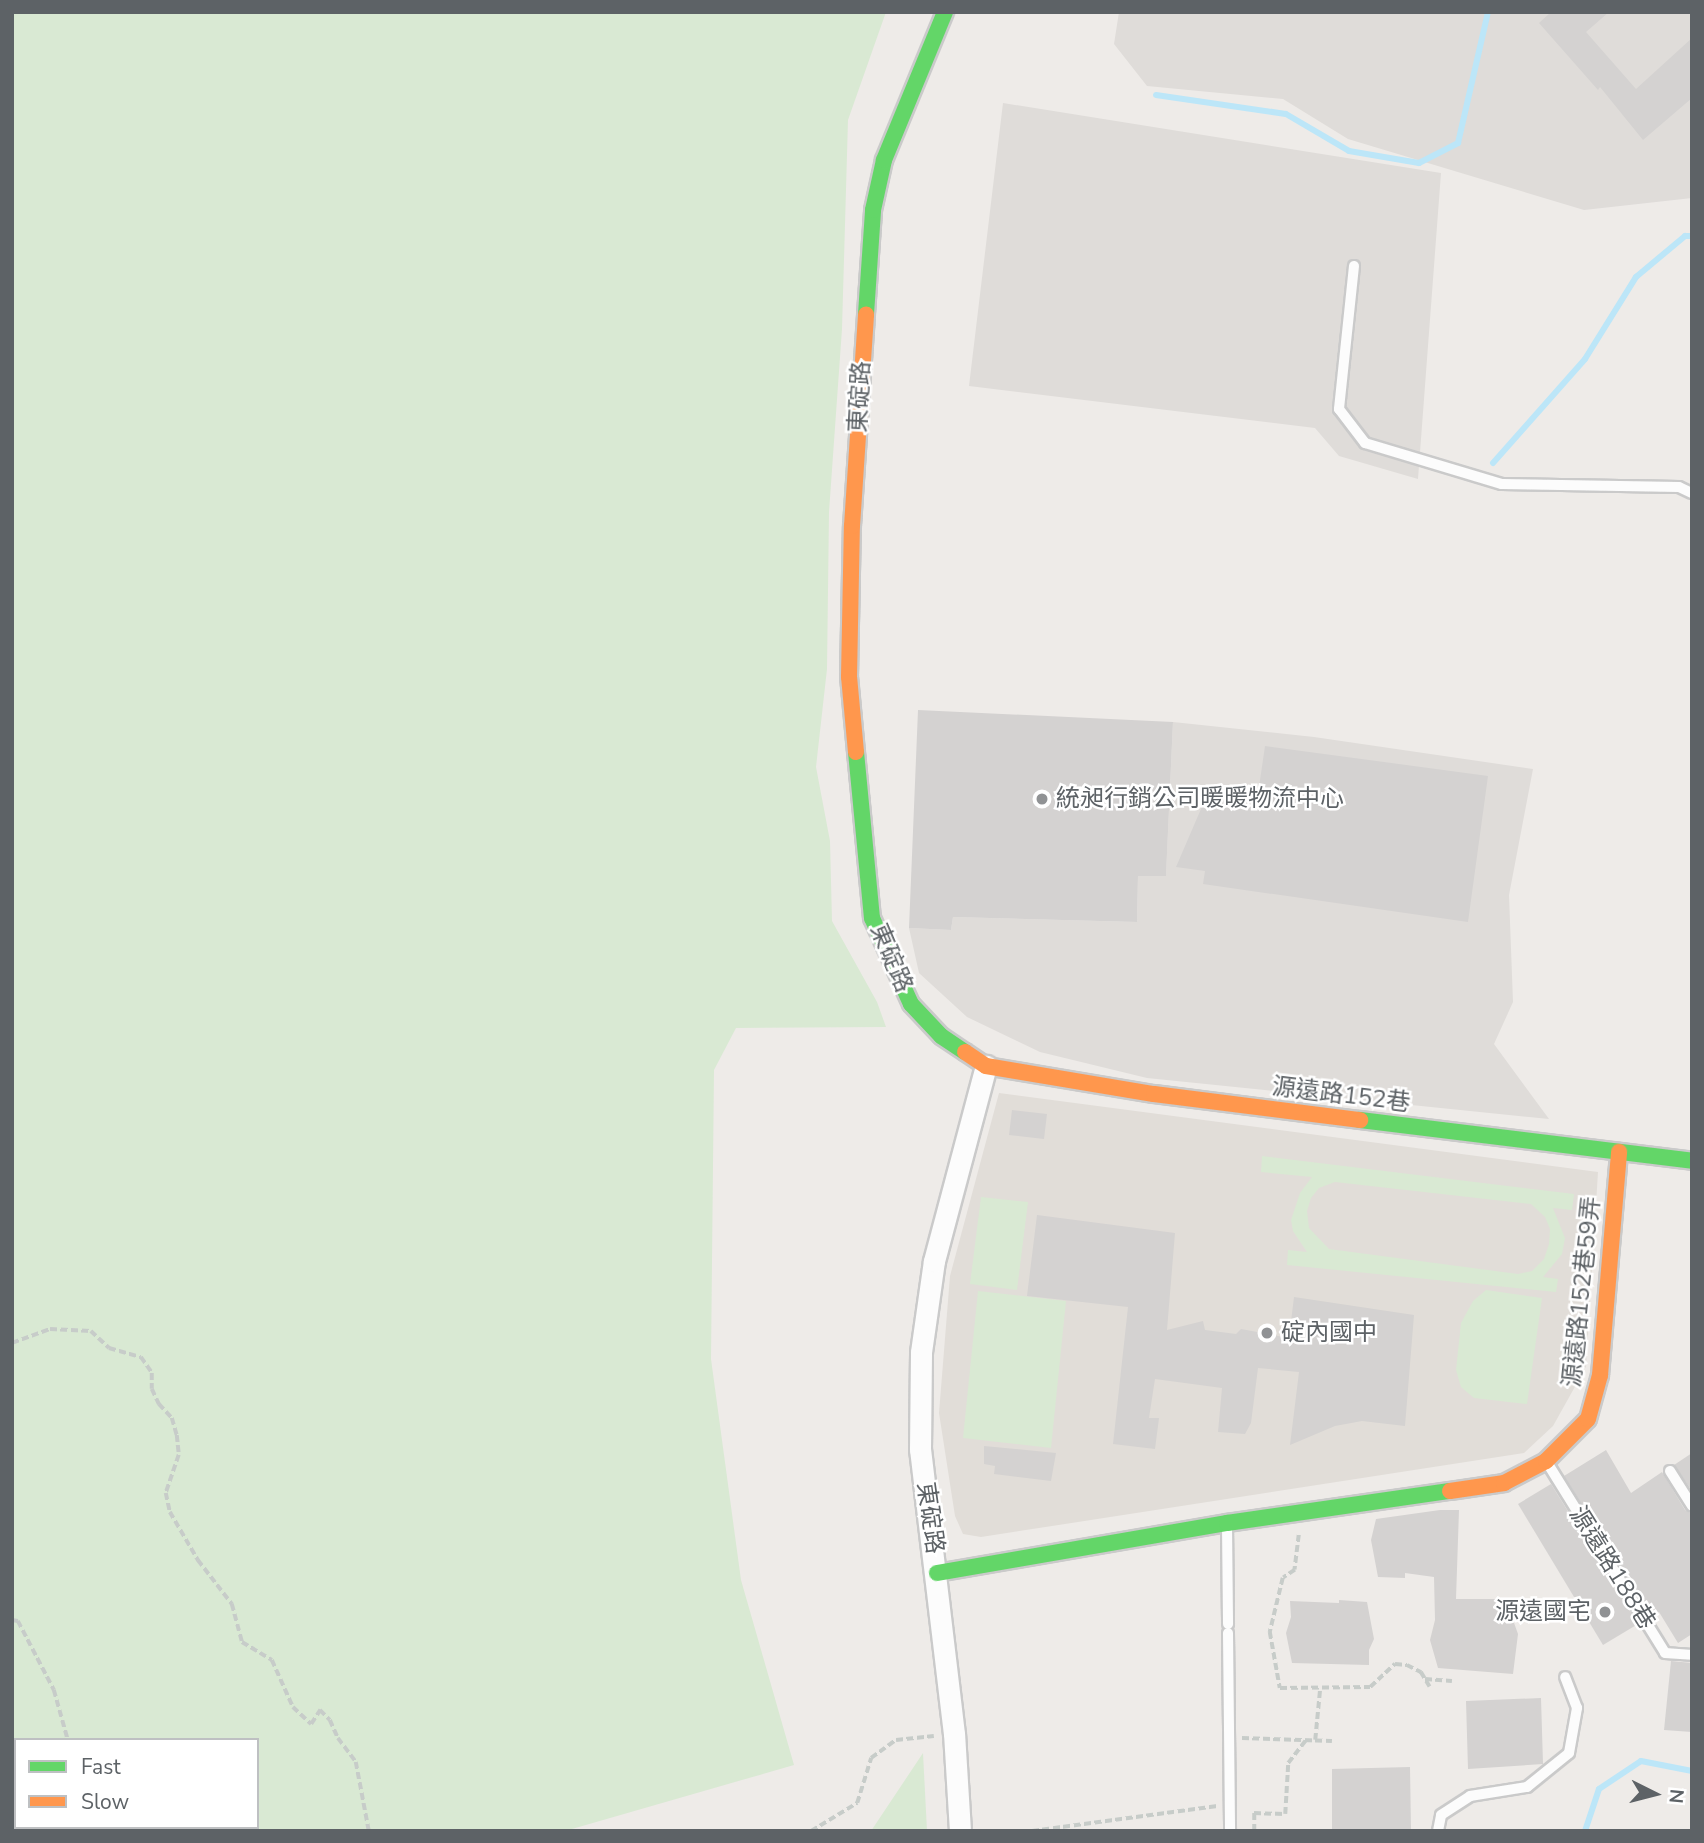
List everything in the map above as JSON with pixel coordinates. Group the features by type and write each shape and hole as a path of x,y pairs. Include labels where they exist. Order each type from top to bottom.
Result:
{"street":[{"name":"東碇路","path":"945,12 884,160 873,210 852,526 849,677 859,809 872,918 911,1004 941,1036 986,1066 934,1261 925,1313 920,1449 937,1573 954,1734 960,1831"},
{"name":"源遠路152巷","path":"986,1066 1154,1094 1692,1161"},
{"name":"源遠路152巷59弄","path":"937,1573 1227,1522 1504,1483 1546,1461 1588,1419 1600,1375 1619,1152"}],"lane":[{"path":"1354,266 1339,409 1366,443 1502,484 1679,487 1692,493"},
{"name":"源遠路188巷","path":"1546,1461 1665,1653 1692,1655"},
{"path":"1670,1471 1692,1506"},
{"path":"1227,1522 1230,1831"},
{"path":"1438,1831 1440,1815 1470,1796 1527,1787 1569,1753 1577,1708 1565,1677"}],"path":[{"path":"12,1343 50,1329 91,1331 108,1348 141,1357 152,1373 152,1389 159,1404 172,1418 177,1435 179,1455 166,1493 170,1512 198,1560 232,1604 242,1642 272,1660 293,1707 311,1724 320,1710 356,1762 369,1831"},
{"path":"1299,1530 1295,1570 1283,1578 1270,1632 1280,1688 1370,1687 1395,1664 1407,1664 1421,1672 1430,1687"},
{"path":"12,1620 18,1621 54,1690 67,1738"},
{"path":"1425,1679 1452,1681"},
{"path":"1315,1740 1320,1688"},
{"path":"811,1831 857,1803 871,1758 896,1740 954,1734"},
{"path":"1229,1738 1332,1741"},
{"path":"1254,1831 1254,1813 1285,1814 1288,1763 1306,1740"},
{"path":"1032,1831 1230,1804"}],"shaded area":[{"path":"1119,12 1692,12 1692,198 1584,210 1348,139 1283,99 1147,86 1114,44"},
{"path":"1003,103 1441,173 1418,479 1339,456 1315,428 969,386"},
{"path":"1173,722 1314,737 1533,769 1509,895 1513,1002 1494,1044 1549,1119 1147,1078 1040,1052 967,1017 919,973 909,928 951,930 953,917 1137,922 1138,876 1166,875"},
{"name":"碇內國中","path":"999,1093 1598,1172 1586,1367 1553,1426 1524,1453 981,1537 963,1534 955,1516 939,1413 950,1276"}],"green space":[{"path":"12,12 886,12 848,120 842,329 829,512 827,669 816,767 830,841 832,921 877,1002 886,1027 736,1028 714,1070 711,1359 741,1580 794,1765 565,1831 12,1831"},
{"path":"1262,1156 1574,1194 1572,1210 1553,1208 1565,1238 1562,1254 1543,1277 1558,1279 1556,1292 1287,1265 1288,1250 1307,1252 1293,1231 1291,1220 1300,1193 1312,1177 1261,1172","holes":["1335,1182 1531,1204 1545,1217 1550,1229 1549,1244 1544,1259 1532,1271 1518,1274 1329,1249 1309,1228 1307,1211 1311,1198 1319,1188"]},
{"path":"981,1197 1028,1202 1017,1290 970,1284"},
{"path":"1486,1290 1542,1298 1527,1404 1474,1398 1461,1387 1456,1370 1461,1323 1473,1301"},
{"path":"978,1291 1066,1301 1051,1448 963,1438"},
{"path":"923,1753 927,1831 871,1831"}],"building":[{"path":"1551,12 1609,12 1586,32 1636,89 1692,38 1692,98 1643,140 1600,87 1598,90 1539,23"},
{"name":"統昶行銷公司暖暖物流中心","path":"918,710 1173,722 1166,876 1138,876 1137,922 953,917 951,930 909,928"},
{"path":"1265,746 1488,776 1468,922 1203,884 1205,871 1176,867 1210,788 1258,794"},
{"path":"1012,1110 1047,1114 1044,1139 1009,1135"},
{"path":"1037,1215 1175,1233 1167,1330 1203,1321 1205,1330 1236,1334 1241,1329 1289,1338 1294,1297 1414,1315 1405,1426 1362,1421 1335,1426 1290,1445 1299,1372 1258,1368 1251,1423 1245,1434 1218,1432 1222,1388 1155,1379 1149,1418 1159,1418 1155,1449 1113,1444 1128,1307 1027,1296"},
{"path":"984,1446 1056,1453 1051,1481 994,1474 995,1466 984,1464"},
{"path":"1606,1450 1631,1493 1662,1472 1685,1510 1692,1514 1692,1634 1678,1643 1659,1612 1651,1616 1564,1476"},
{"path":"1692,1453 1692,1491 1674,1465"},
{"path":"1551,1484 1638,1624 1603,1645 1518,1504"},
{"path":"1459,1510 1456,1599 1512,1599 1513,1620 1518,1634 1513,1674 1438,1668 1430,1640 1435,1620 1434,1577 1405,1573 1405,1578 1378,1577 1371,1540 1376,1519"},
{"path":"1339,1600 1367,1602 1374,1639 1369,1650 1369,1665 1292,1663 1286,1633 1291,1617 1290,1601 1339,1603"},
{"path":"1671,1661 1692,1663 1692,1732 1664,1730"},
{"path":"1541,1698 1543,1764 1468,1769 1466,1701"},
{"path":"1410,1767 1411,1831 1332,1831 1332,1769"}],"waterway":[{"path":"1156,95 1286,114 1349,151 1419,163 1458,143 1488,12"},
{"path":"1493,463 1585,359 1636,277 1685,236 1692,236"},
{"path":"1585,1831 1599,1789 1641,1761 1692,1771"}],"traffic: fast":[{"path":"866,314 873,210 884,160 945,12"},
{"path":"856,752 872,918 911,1004 941,1036 965,1052"},
{"path":"1360,1120 1692,1161"},
{"path":"937,1573 1227,1523 1450,1491"}],"traffic: slow":[{"path":"856,752 849,677 852,526 866,314"},
{"path":"965,1052 986,1066 1154,1094 1360,1120"},
{"path":"1450,1491 1504,1483 1546,1461 1588,1419 1600,1375 1619,1152"}],"place":[{"name":"統昶行銷公司暖暖物流中心","path":"1042,799"},
{"name":"碇內國中","path":"1267,1333"},
{"name":"源遠國宅","path":"1605,1612"}]}
